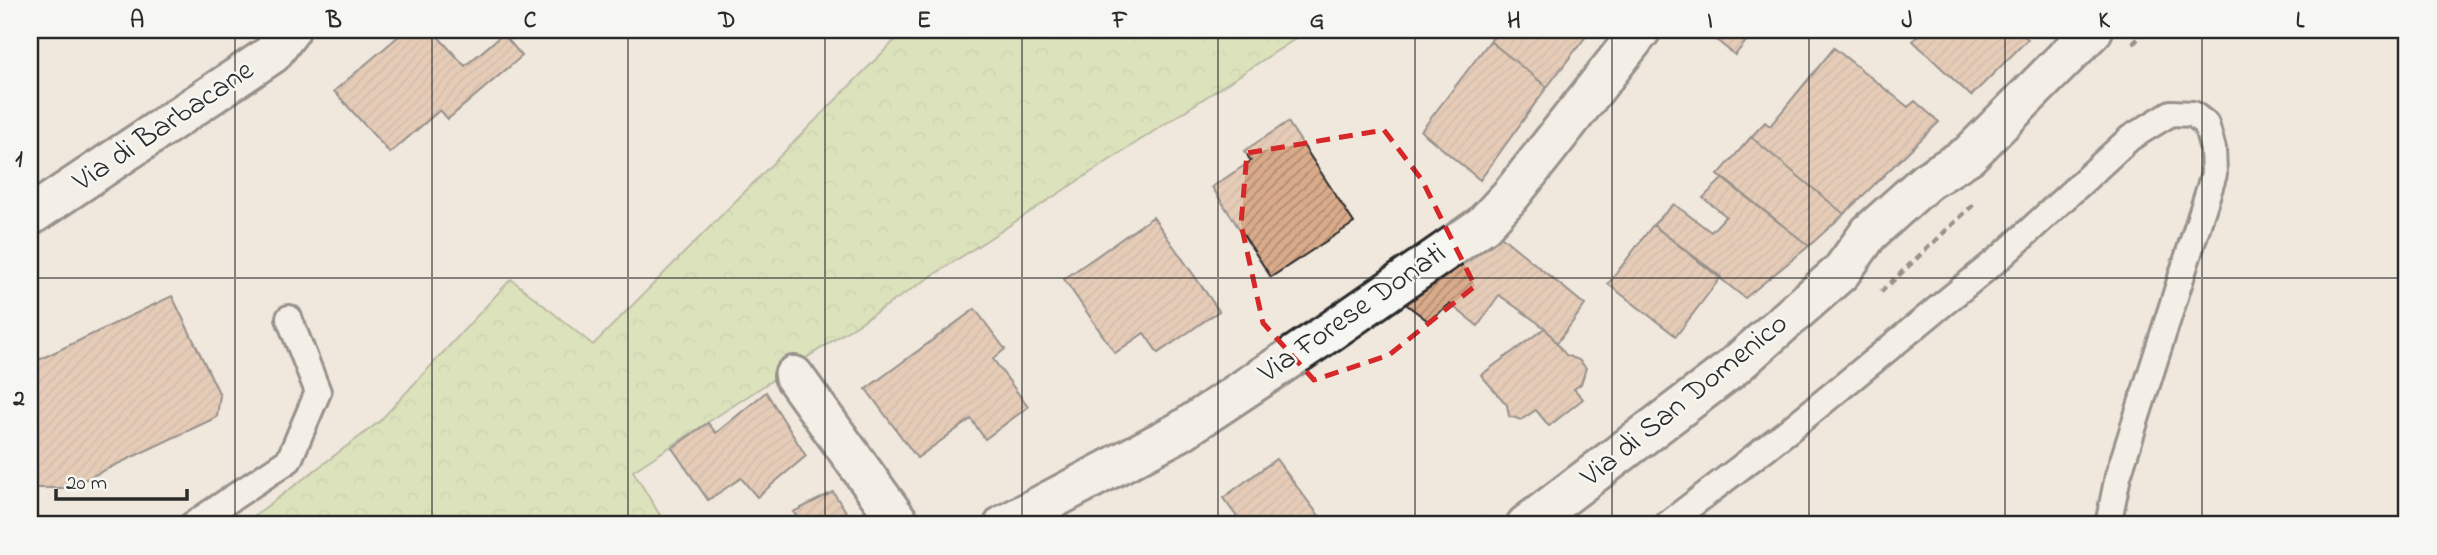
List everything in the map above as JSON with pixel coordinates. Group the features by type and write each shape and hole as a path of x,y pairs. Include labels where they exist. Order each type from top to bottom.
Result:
{"street":[{"name":"Via di Barbacane","path":"30,216 272,54 290,30"},
{"name":"Via Forese Donati","path":"1004,525 1181,431 1483,225 1511,195 1641,30"},
{"name":"Via di San Domenico","path":"1532,523 1731,369 1841,272 1869,233 1927,181 1969,155 2093,30"},
{"path":"794,376 901,525"}],"lane":[{"path":"1666,525 1789,430 2003,256 2130,138 2171,113 2193,114 2206,124 2213,149 2214,174 2118,476 2108,525"},
{"path":"192,525 289,460 318,392 289,318"}],"highlighted area":[{"path":"1384,130 1422,180 1475,286 1389,355 1314,380 1263,323 1241,224 1247,153"}],"green space":[{"path":"905,30 1309,30 633,471 666,525 242,525 379,422 511,279 593,345"}],"building":[{"path":"406,30 432,30 465,66 503,34 522,56 448,119 440,110 390,153 334,91"},
{"path":"1499,30 1590,31 1547,87 1490,41"},
{"path":"1704,30 1755,30 1735,55"},
{"path":"1922,30 2016,30 2028,39 1971,96 1913,41"},
{"path":"1490,41 1547,87 1480,180 1421,131"},
{"path":"1834,48 1908,107 1915,101 1939,122 1844,214 1751,137 1765,122 1770,126"},
{"path":"1288,122 1354,223 1271,277 1212,187 1251,161 1244,151"},
{"path":"1751,137 1844,214 1809,246 1718,175"},
{"path":"1723,178 1809,246 1745,298 1653,225 1674,204 1711,232 1726,216 1703,198"},
{"path":"1153,217 1219,311 1158,353 1144,333 1115,353 1064,279"},
{"path":"1653,225 1721,277 1676,336 1608,284"},
{"path":"1497,233 1585,305 1557,343 1545,328 1499,295 1478,326 1450,304 1428,321 1398,298"},
{"path":"172,296 220,395 217,417 67,488 34,488 30,479 30,364"},
{"path":"975,309 1005,349 993,359 1028,407 985,439 971,419 917,458 866,389"},
{"path":"1545,328 1566,355 1579,360 1586,368 1581,384 1574,389 1583,399 1549,426 1536,410 1521,420 1509,416 1507,405 1481,375"},
{"path":"766,392 806,456 757,497 741,478 708,500 672,448 708,423 716,433"},
{"path":"1276,459 1326,525 1243,525 1223,498"},
{"path":"833,492 855,525 791,525 799,519 793,512"}]}
